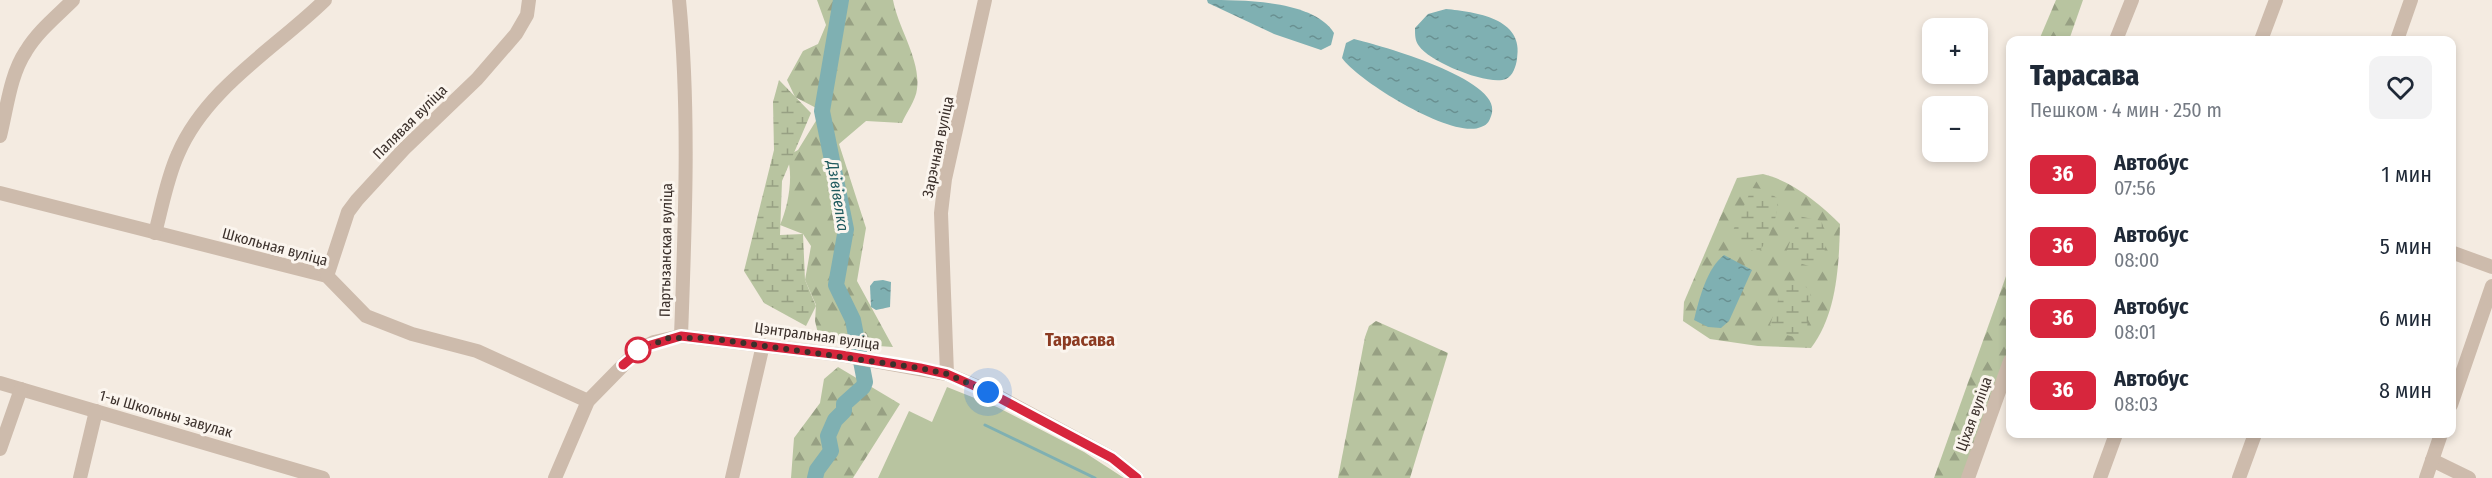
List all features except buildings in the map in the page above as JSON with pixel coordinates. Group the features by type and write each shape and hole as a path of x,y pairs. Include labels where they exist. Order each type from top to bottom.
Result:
{"street":[{"path":"0,136 18,66 25,52 39,33 74,0"},
{"path":"155,233 177,154 197,120 239,75 300,25 325,0"},
{"name":"Палявая вуліца","path":"327,276 348,212 404,149 477,79 516,34 527,15 529,0"},
{"name":"Партызанская вуліца","path":"555,478 588,401 638,350 654,342 681,336 684,243 684,98 679,0"},
{"name":"Зарэчная вуліца","path":"947,374 941,213 945,179 984,14 985,0"},
{"path":"2118,36 2132,0"},
{"path":"2263,36 2276,0"},
{"path":"2398,36 2411,0"},
{"name":"Школьная вуліца","path":"0,193 327,276 366,316 412,334 477,351 588,401"},
{"path":"2456,254 2492,267"},
{"path":"2456,390 2492,286"},
{"name":"Цэнтральная вуліца","path":"681,336 878,360 947,374 988,392 1112,458 1137,478"},
{"path":"732,478 763,345"},
{"name":"Ціхая вуліца","path":"1968,478 2006,372"},
{"name":"1-ы Школьны завулак","path":"0,383 323,478"},
{"path":"0,449 21,389"},
{"path":"80,478 96,411"},
{"path":"2100,478 2115,438"},
{"path":"2239,478 2254,438"},
{"path":"2426,478 2440,438"},
{"path":"2432,460 2469,478"}],"green space":[{"path":"817,0 893,0 916,67 916,93 902,123 866,121 839,144 866,228 857,281 893,347 820,342 815,321 816,305 805,280 811,246 803,234 780,225 789,191 790,173 787,156 798,150 822,111 795,97 787,80 803,51 818,44 826,25"},
{"path":"2056,0 2083,0 2070,36 2041,36"},
{"path":"779,80 811,113 782,181 780,235 803,234 805,280 816,306 806,326 764,303 744,271 774,150 773,102"},
{"path":"1763,174 1774,177 1804,194 1840,224 1835,289 1820,335 1811,348 1758,346 1710,339 1683,321 1684,302 1737,178"},
{"path":"1752,188 1764,189 1777,198 1772,227 1758,253 1733,242 1731,235"},
{"path":"1799,216 1821,221 1828,237 1822,261 1812,267 1793,261 1786,253"},
{"path":"2006,276 2006,370 1965,478 1934,478"},
{"path":"1802,285 1811,290 1807,328 1798,338 1779,333 1770,325 1782,288"},
{"path":"1376,321 1448,353 1410,478 1338,478 1365,337 1369,326"},
{"path":"838,367 900,404 853,478 791,478 794,438 820,403 824,379"},
{"path":"947,387 997,407 1084,452 1124,478 878,478 909,411 932,422"}],"water":[{"path":"1207,0 1258,2 1295,8 1324,22 1334,33 1331,45 1321,50 1274,34 1208,3"},
{"path":"1446,9 1483,15 1506,26 1513,34 1517,45 1517,59 1511,76 1498,80 1473,76 1435,59 1419,46 1415,28 1428,14"},
{"path":"1354,39 1411,56 1459,76 1478,88 1490,100 1492,113 1488,122 1481,127 1468,129 1450,125 1407,106 1386,93 1351,68 1342,58 1346,43"},
{"path":"1724,255 1752,270 1729,321 1721,328 1708,327 1694,320 1708,276"},
{"path":"874,281 891,282 890,307 876,310 871,307 870,286"}],"waterway":[{"name":"Дзівівелка","path":"815,478 817,470 831,451 828,436 835,420 844,411 844,404 863,387 865,382 853,320 836,285 846,229 822,111 841,0"},
{"path":"985,425 1095,478"}],"bus line":[{"name":"36","path":"623,365 633,354 654,342 681,336 841,355 920,368 947,374 988,392 1112,458 1137,478"}],"district":[{"name":"Тарасава","path":"1080,340"}],"route":[{"path":"638,350 669,338 681,336 708,338 878,360 920,368 947,374 988,392"}]}
